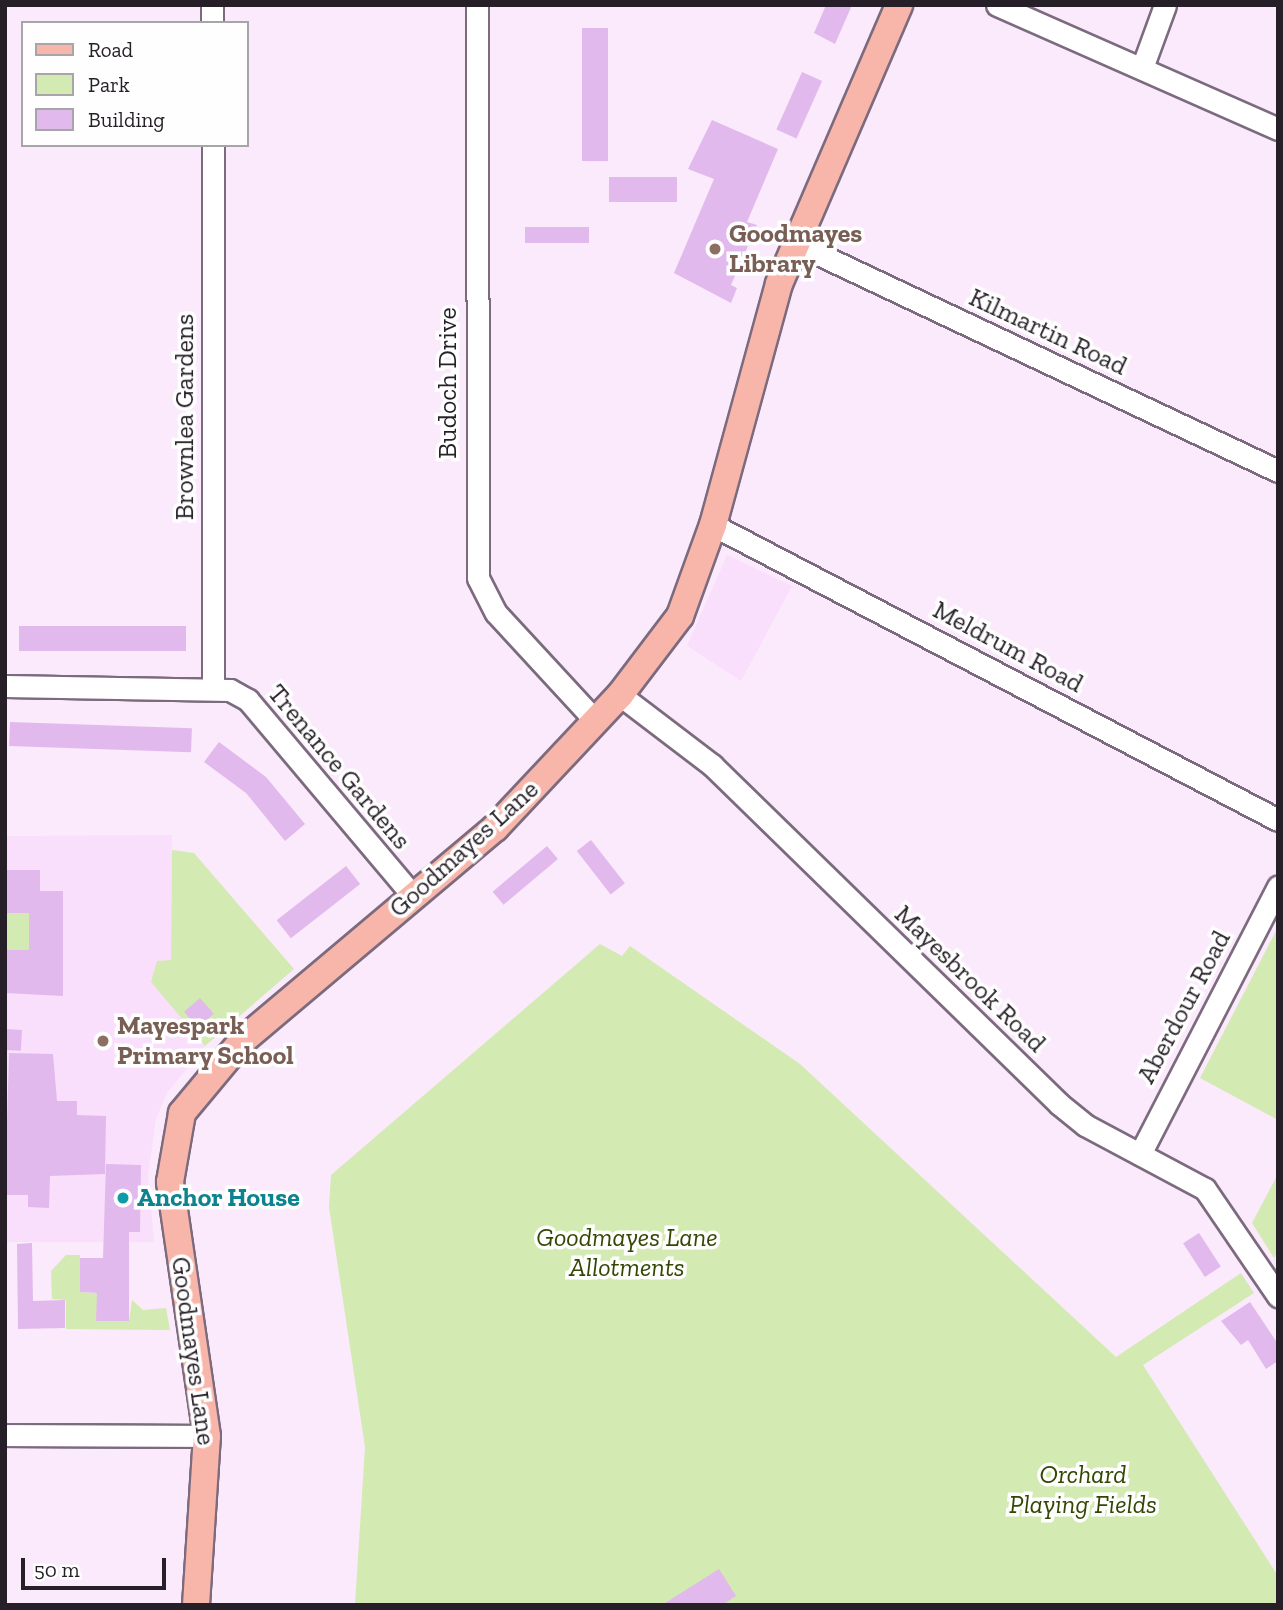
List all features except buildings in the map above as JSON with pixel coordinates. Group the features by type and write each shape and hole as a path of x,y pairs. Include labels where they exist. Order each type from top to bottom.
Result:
{"main road":[{"name":"Goodmayes Lane","path":"196,1605 207,1436 170,1182 182,1113 242,1041 495,828 593,718 620,695 680,616 713,525 794,243 899,5"}],"street":[{"name":"Budoch Drive","path":"477,5 478,578 496,613 593,718"},
{"path":"997,5 1278,129"},
{"path":"1142,68 1165,5"},
{"name":"Brownlea Gardens","path":"212,147 212,688"},
{"name":"Kilmartin Road","path":"794,243 1278,471"},
{"name":"Meldrum Road","path":"713,525 1278,820"},
{"name":"Trenance Gardens","path":"5,686 212,688 248,700 413,896"},
{"name":"Mayesbrook Road","path":"620,695 712,765 1058,1103 1217,1201 1278,1296"},
{"name":"Aberdour Road","path":"1140,1154 1278,887"},
{"path":"5,1435 207,1436"}],"shaded area":[{"path":"727,555 792,586 741,681 687,646"},
{"name":"Mayespark Primary School","path":"172,835 171,960 152,982 205,1046 167,1093 156,1119 148,1176 154,1242 5,1242 5,836"}],"green space":[{"path":"172,850 194,853 294,969 205,1046 151,982 157,961 171,960"},
{"path":"5,902 29,902 29,950 5,950"},
{"path":"1278,927 1278,1120 1200,1078"},
{"name":"Goodmayes Lane Allotments","path":"600,944 622,956 630,946 800,1064 1116,1357 1241,1273 1254,1293 1143,1365 1278,1576 1278,1605 355,1605 365,1447 329,1207 331,1175"},
{"path":"1278,1174 1278,1251 1274,1258 1252,1223"},
{"path":"66,1255 80,1255 80,1292 97,1293 97,1321 129,1321 132,1300 143,1310 166,1308 170,1330 66,1329 66,1300 52,1299 51,1271"}],"place":[{"name":"Goodmayes Library","path":"715,249"},
{"name":"Mayespark Primary School","path":"103,1041"},
{"name":"Anchor House","path":"123,1198"}],"park label":[{"name":"Orchard Playing Fields","path":"1083,1490"}]}
